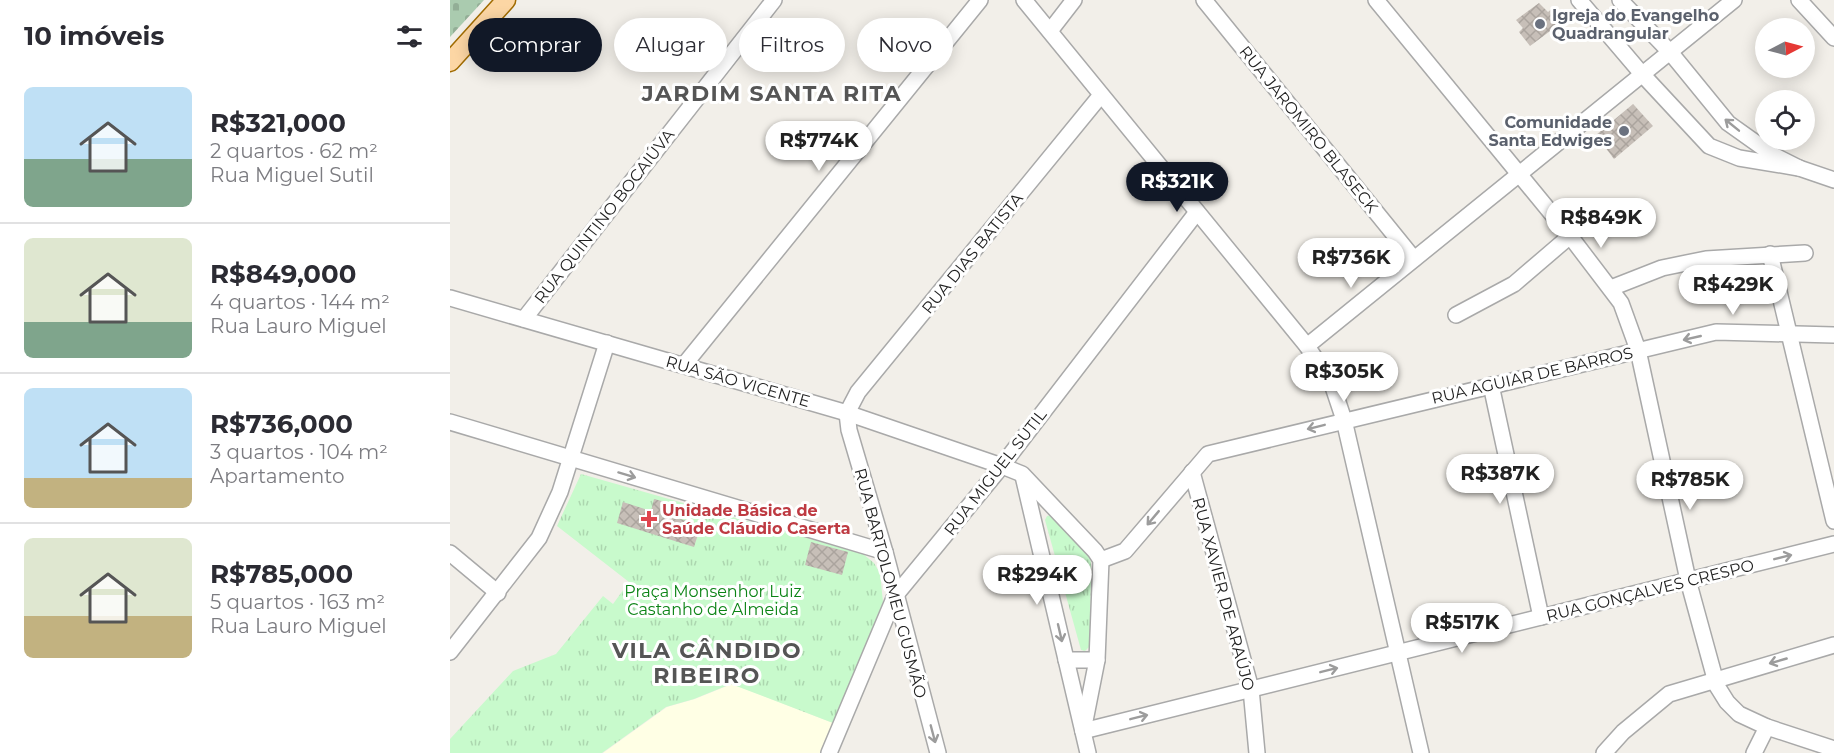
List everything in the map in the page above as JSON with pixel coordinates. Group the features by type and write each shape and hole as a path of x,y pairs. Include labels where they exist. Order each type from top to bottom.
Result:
{"main road":[{"path":"450,62 506,0"}],"street":[{"name":"RUA QUINTINO BOCAIÚVA","path":"524,319 774,0"},
{"path":"684,365 980,0"},
{"path":"1024,0 1307,346 1332,384 1344,420 1421,753"},
{"path":"1050,32 1074,0"},
{"name":"RUA JAROMIRO BLASECK","path":"1204,0 1414,259"},
{"path":"1376,0 1570,236 1621,303 1638,350 1688,580 1715,679 1727,702 1739,714 1767,727 1834,748"},
{"path":"1579,0 1642,74 1709,146 1739,158 1799,168"},
{"path":"1620,0 1670,52 1728,123 1773,155 1799,168 1834,180"},
{"path":"1307,346 1734,0"},
{"path":"1799,0 1834,38"},
{"name":"RUA DIAS BATISTA","path":"847,413 858,392 1101,95"},
{"name":"RUA MIGUEL SUTIL","path":"829,753 895,596 1002,466 1197,212"},
{"path":"1456,315 1514,284 1570,236"},
{"path":"1611,288 1662,268 1706,259 1805,253"},
{"path":"1770,254 1834,520"},
{"name":"RUA SÃO VICENTE","path":"450,298 847,413 1022,474"},
{"name":"RUA AGUIAR DE BARROS","path":"1101,560 1125,551 1208,454 1716,332 1834,335"},
{"path":"450,652 539,538 560,492 607,343"},
{"path":"1491,385 1541,617"},
{"name":"RUA BARTOLOMEU GUSMÃO","path":"847,413 849,430 885,552 938,753"},
{"path":"450,422 885,552"},
{"name":"RUA XAVIER DE ARAÚJO","path":"1192,472 1251,689 1257,753"},
{"path":"1022,474 1101,560 1097,660 1083,731"},
{"path":"1022,474 1088,753"},
{"path":"1032,515 1036,503 1040,501 1052,505"},
{"name":"RUA GONÇALVES CRESPO","path":"1083,731 1834,544"},
{"path":"450,554 498,593"},
{"path":"1604,753 1623,732 1669,694 1834,645"},
{"path":"1066,660 1097,660"},
{"path":"1754,753 1767,727"}],"shaded area":[{"path":"732,684 833,723 821,753 603,753 667,707"}],"green space":[{"path":"450,0 484,0 450,37"},
{"name":"Praça Monsenhor Luiz Castanho de Almeida","path":"581,474 863,554 874,563 880,573 883,602 833,723 731,684 666,707 602,753 450,753 450,739 513,671 556,654 603,596 613,604 629,582 557,526"},
{"path":"1051,515 1090,556 1090,646 1085,651 1081,650 1045,520"}],"building":[{"name":"Igreja do Evangelho Quadrangular","path":"1539,3 1548,12 1555,6 1565,20 1530,46 1519,32 1523,28 1516,20"},
{"name":"Comunidade Santa Edwiges","path":"1633,104 1653,126 1614,159 1596,135"},
{"name":"Unidade Básica de Saúde Cláudio Caserta","path":"654,499 673,504 670,516 701,525 694,547 617,523 623,502 651,511"},
{"path":"811,542 848,552 842,575 805,565"}],"place":[{"name":"Igreja do Evangelho Quadrangular","path":"1540,24"},
{"name":"Comunidade Santa Edwiges","path":"1624,131"},
{"name":"Unidade Básica de Saúde Cláudio Caserta","path":"649,519"}],"district":[{"name":"JARDIM SANTA RITA","path":"772,93"},
{"name":"VILA CÂNDIDO RIBEIRO","path":"707,662"}]}
